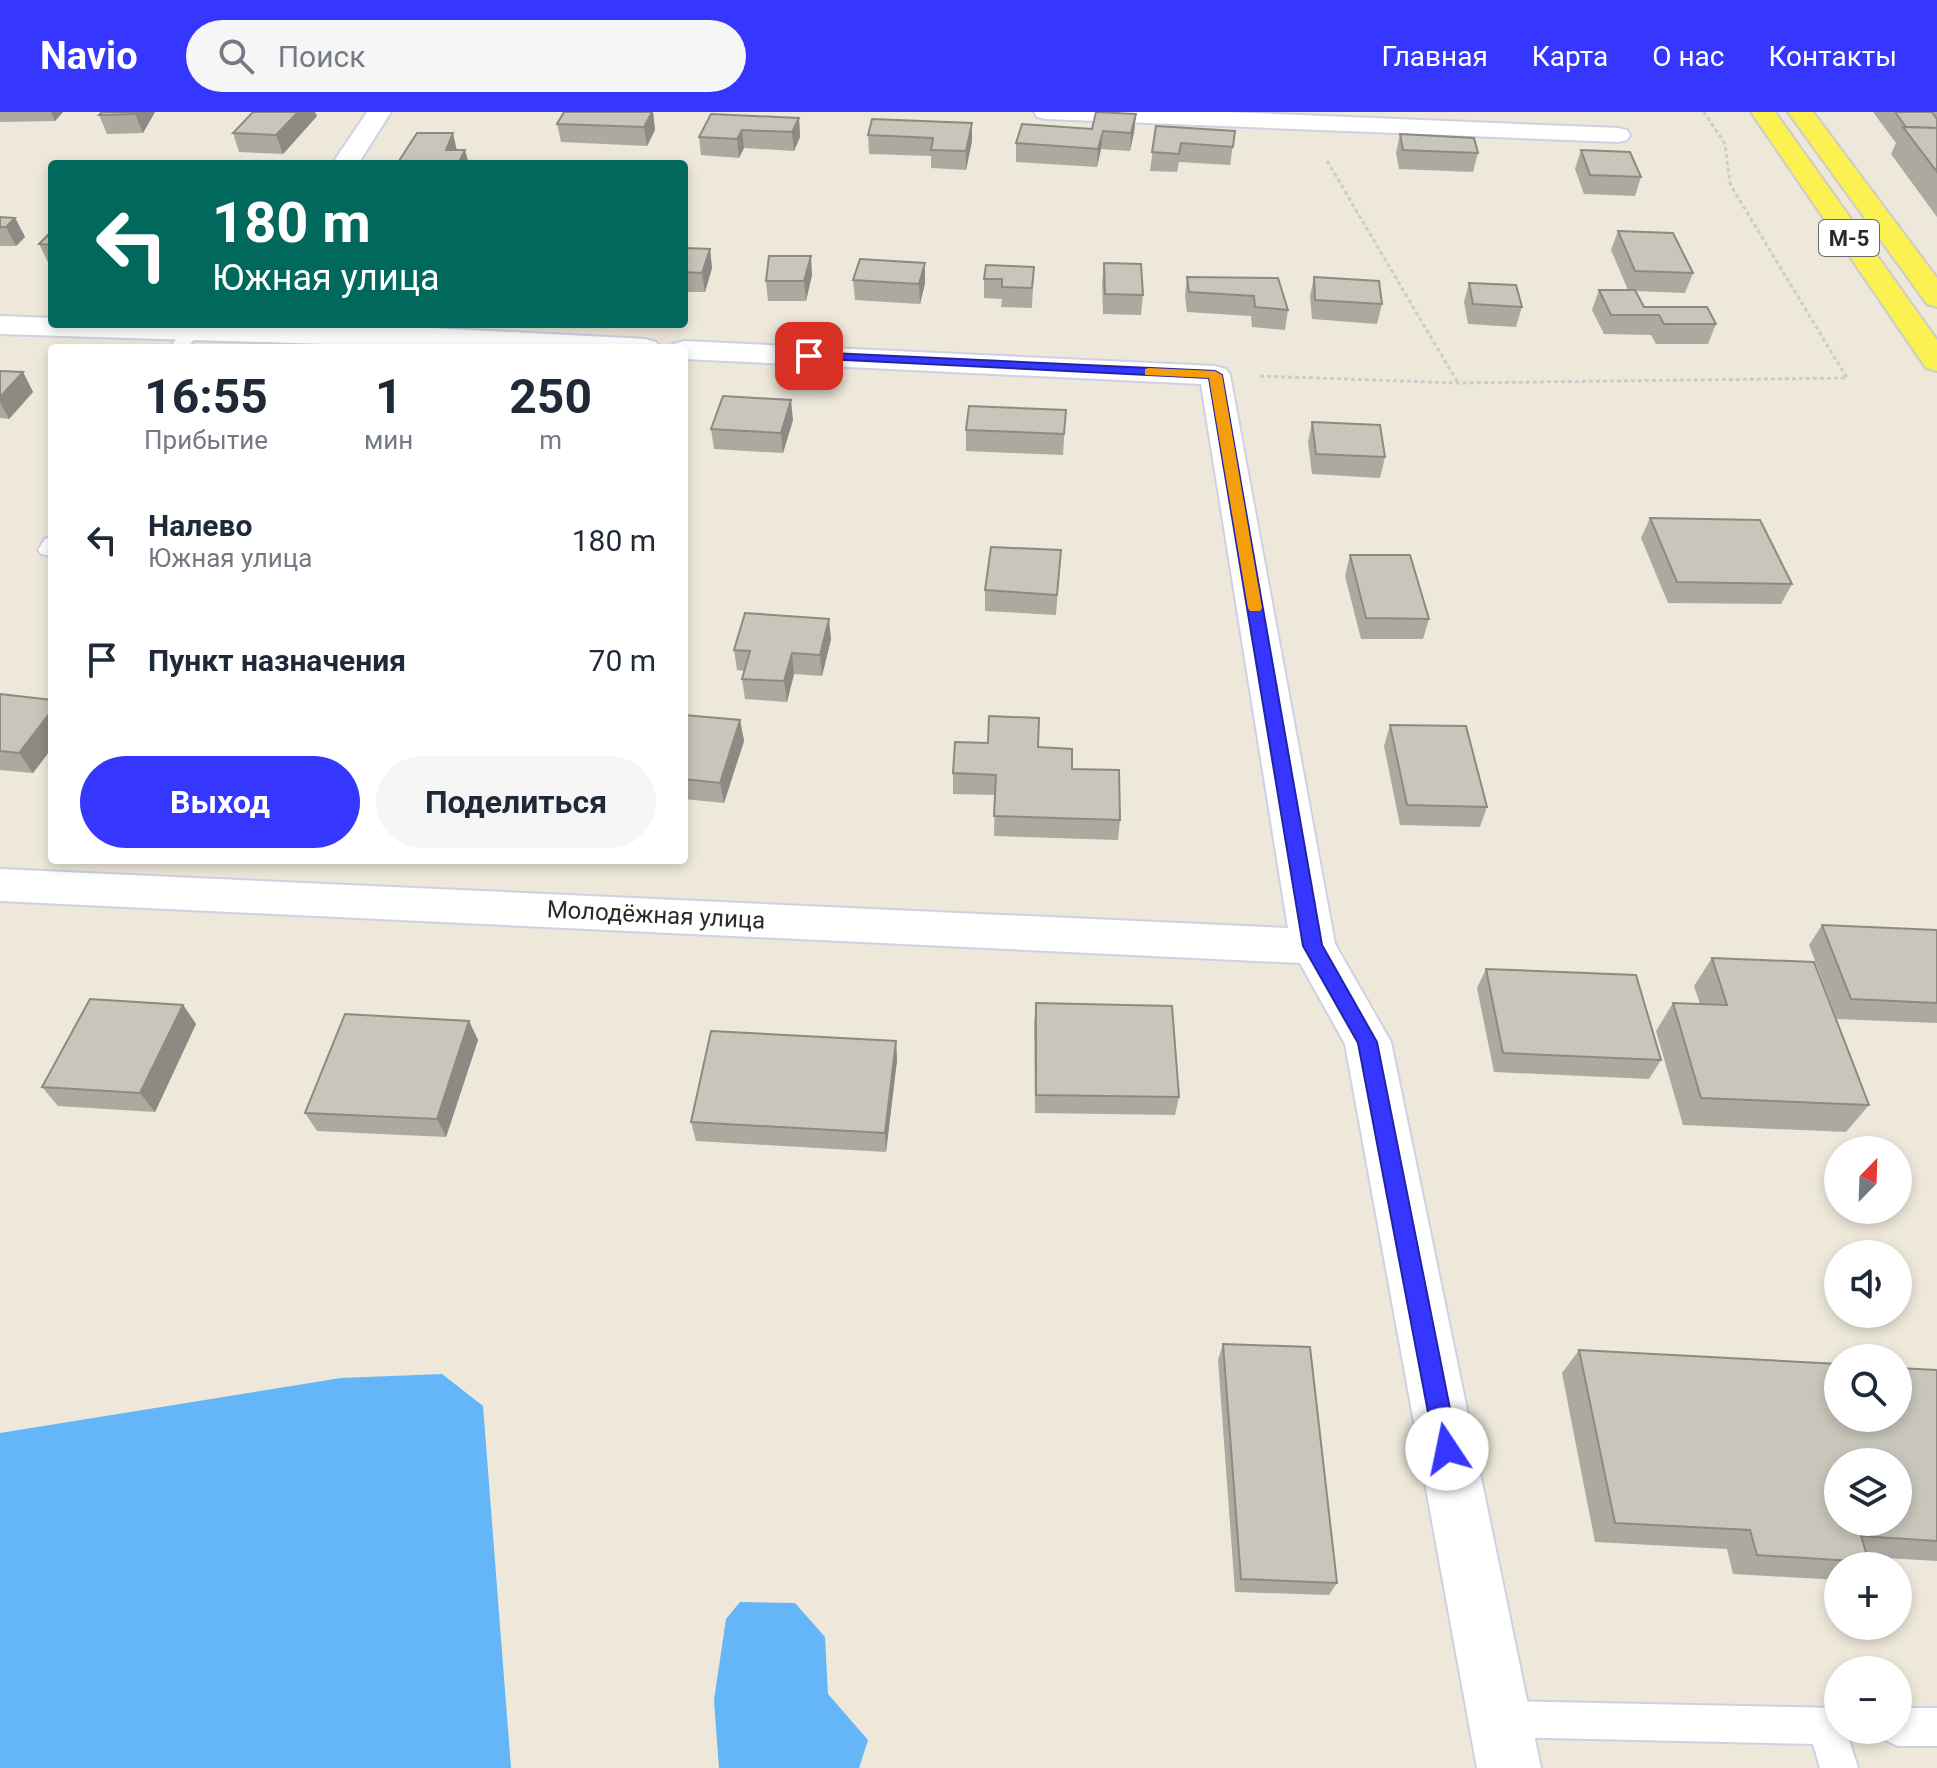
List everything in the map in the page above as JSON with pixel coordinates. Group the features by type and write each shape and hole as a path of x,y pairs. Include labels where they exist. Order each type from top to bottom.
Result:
{"main road":[{"name":"М-5","path":"1763,112 1937,362"},
{"name":"М-5","path":"1800,112 1937,298"}],"street":[{"path":"348,160 379,112"},
{"path":"1046,112 1618,135"},
{"path":"0,325 185,339 342,329 581,344"},
{"path":"688,350 1215,375 1313,946 1368,1042 1509,1768"},
{"name":"Молодёжная улица","path":"0,885 1313,946"}],"lane":[{"path":"1500,1719 1824,1726"},
{"path":"1912,1727 1937,1727"},
{"path":"1834,1744 1839,1768"}],"path":[{"path":"1215,375 1458,383 1847,378 1730,184 1725,144 1704,112"},
{"path":"1304,122 1458,383"}],"water":[{"path":"442,1374 483,1406 511,1768 0,1768 0,1433 341,1378"},
{"path":"740,1602 795,1603 825,1637 828,1694 868,1740 859,1768 719,1768 714,1700 726,1619"}],"building":[{"path":"102,112 136,112 99,115"},
{"path":"253,112 298,112 276,135 233,133"},
{"path":"564,112 652,112 644,127 557,124"},
{"path":"1096,112 1136,114 1131,133 1103,131 1098,149 1016,143 1022,124 1092,129"},
{"path":"1895,112 1932,112 1937,119 1937,128 1906,127"},
{"path":"711,114 799,118 792,132 742,130 737,139 699,137"},
{"path":"872,119 972,123 966,151 931,150 933,138 868,135"},
{"path":"1156,126 1235,131 1233,147 1181,143 1179,154 1152,152"},
{"path":"1903,127 1937,128 1937,172"},
{"path":"417,133 453,133 446,150 465,150 460,160 400,160"},
{"path":"1400,134 1474,138 1478,153 1403,150"},
{"path":"1581,150 1630,152 1641,177 1590,175"},
{"path":"0,217 15,218 6,227 0,227"},
{"path":"1618,231 1673,233 1693,273 1635,271"},
{"path":"48,235 48,245 39,244"},
{"path":"688,248 710,249 702,273 688,272"},
{"path":"769,256 811,256 804,281 766,281"},
{"path":"860,259 925,263 919,284 853,280"},
{"path":"1104,263 1141,264 1143,295 1105,294"},
{"path":"986,265 1034,267 1032,288 1002,287 1002,279 984,279"},
{"path":"1187,277 1278,278 1288,310 1255,307 1254,296 1189,292"},
{"path":"1314,277 1379,281 1382,304 1315,300"},
{"path":"1469,283 1516,285 1522,307 1473,304"},
{"path":"1599,290 1635,290 1644,307 1707,307 1716,324 1664,324 1659,315 1611,315"},
{"path":"0,371 23,372 0,397"},
{"path":"723,396 791,400 781,433 711,429"},
{"path":"969,406 1066,410 1064,434 966,430"},
{"path":"1312,422 1380,425 1385,457 1316,454"},
{"path":"1650,518 1760,520 1792,584 1677,582"},
{"path":"991,547 1061,550 1057,595 985,590"},
{"path":"1350,555 1410,555 1429,619 1366,618"},
{"path":"745,613 829,619 820,655 792,653 784,681 742,679 750,651 734,650"},
{"path":"0,694 48,700 48,715 19,753 0,751"},
{"path":"688,715 740,720 720,783 688,779"},
{"path":"989,716 1039,718 1038,747 1072,749 1072,769 1119,770 1120,820 994,816 996,775 953,773 955,742 988,743"},
{"path":"1390,725 1466,726 1487,807 1407,805"},
{"path":"1822,925 1937,930 1937,1003 1851,999"},
{"path":"1712,958 1814,962 1869,1105 1701,1098 1673,1003 1727,1005"},
{"path":"1486,969 1636,975 1661,1060 1503,1053"},
{"path":"90,999 183,1005 140,1093 42,1087"},
{"path":"1036,1003 1172,1006 1179,1097 1036,1095"},
{"path":"345,1014 469,1021 437,1119 305,1113"},
{"path":"711,1031 896,1041 885,1133 691,1122"},
{"path":"1223,1344 1310,1347 1337,1583 1241,1579"},
{"path":"1579,1350 1824,1363 1824,1432 1912,1432 1912,1369 1937,1370 1937,1541 1861,1536 1866,1552 1824,1552 1824,1559 1757,1555 1750,1530 1615,1523"}],"slow traffic":[{"path":"1149,372 1215,375 1255,608"}],"route":[{"path":"809,356 1215,375 1313,946 1368,1042 1447,1449"}]}
